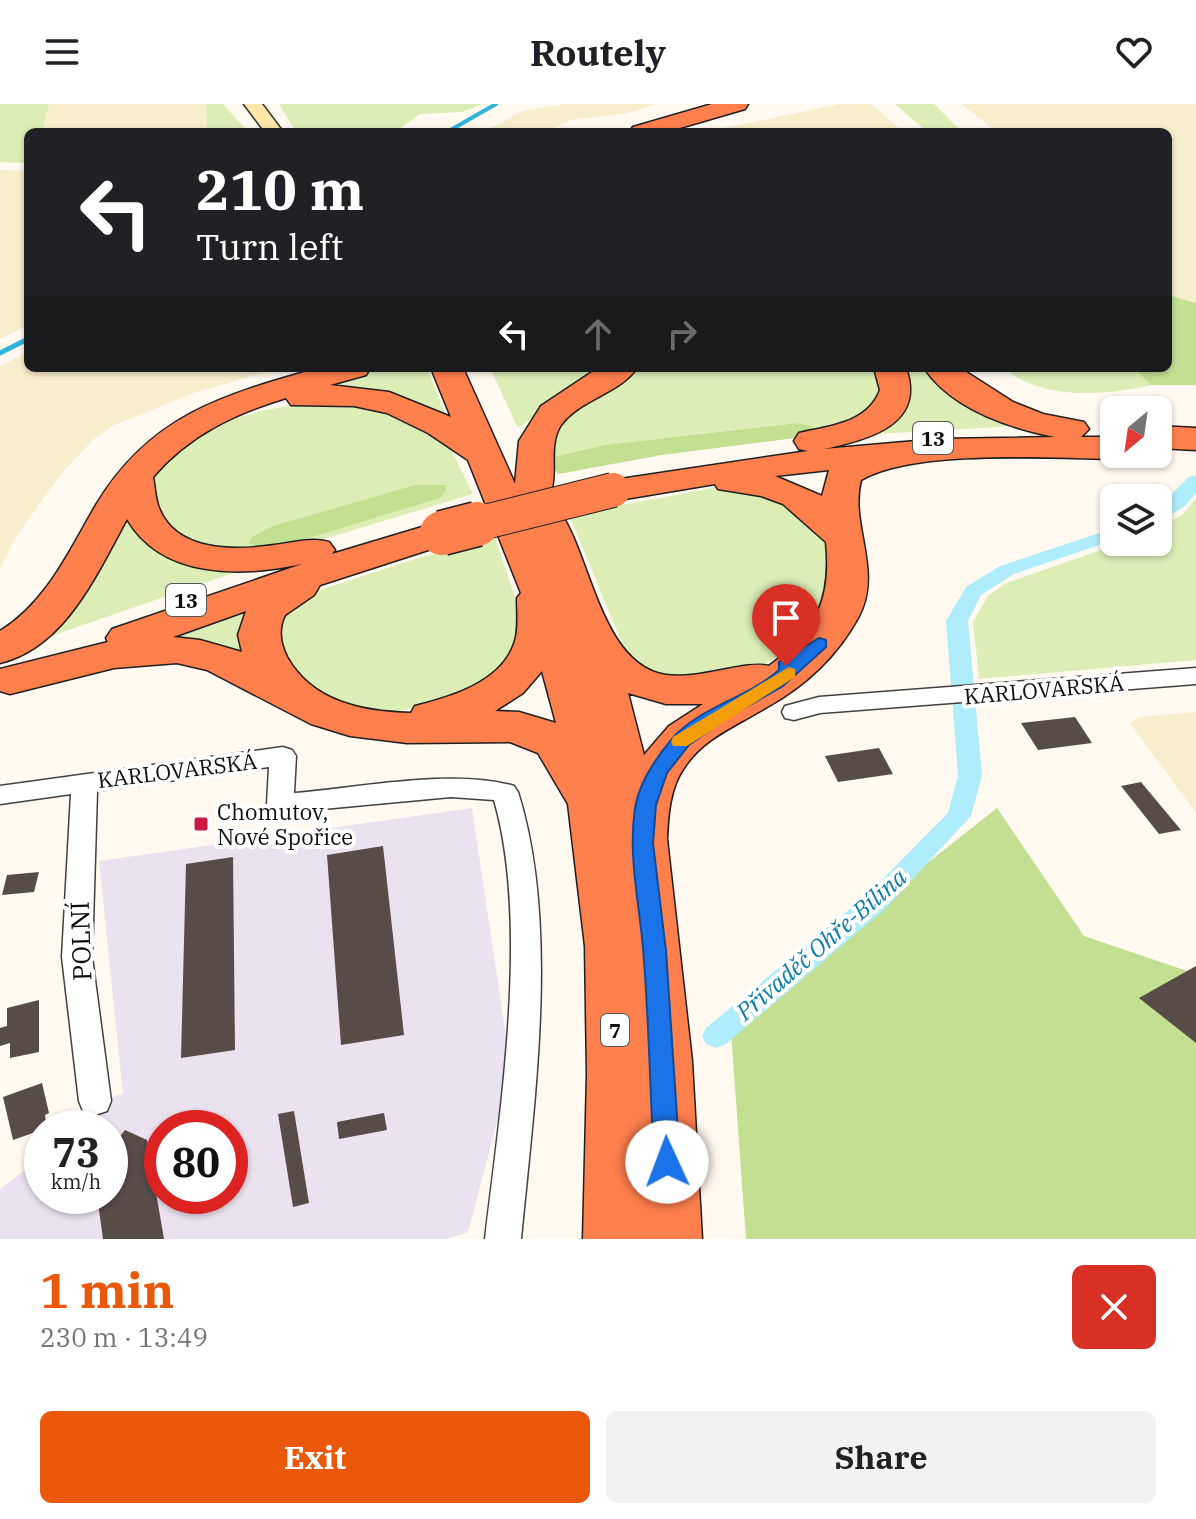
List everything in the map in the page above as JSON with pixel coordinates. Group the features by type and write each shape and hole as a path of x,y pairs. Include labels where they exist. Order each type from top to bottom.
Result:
{"highway":[{"path":"627,128 704,104"},
{"path":"655,128 737,104"},
{"path":"3,669 53,611 135,478 169,440 222,411 342,372"},
{"name":"7","path":"449,372 538,580 584,740 612,946 617,1074 616,1239"},
{"name":"7","path":"476,372 496,421 534,491 593,637 645,862 663,1071 669,1239"},
{"path":"534,491 538,436 545,423 615,372"},
{"path":"752,452 838,435 875,420 896,398 897,382 892,372"},
{"path":"945,372 983,403 1011,417 1100,438"},
{"path":"222,411 311,396 379,400 431,417 482,453"},
{"name":"13","path":"3,669 439,526 752,452 948,437 1100,441"},
{"path":"1172,438 1196,439"},
{"name":"13","path":"608,484 791,462 1100,442"},
{"path":"645,862 645,805 667,755 696,729 777,682 819,643 841,611 848,591 850,558 840,484 845,474 866,462 939,450"},
{"path":"1172,450 1196,451"},
{"path":"135,478 140,508 153,530 181,548 203,556 268,560 368,547"},
{"path":"608,484 754,484 798,496 815,505 846,540"},
{"path":"368,547 280,596 259,619 258,638 272,667 294,693 337,717 395,723 438,716 477,702 509,682 535,645 538,580"},
{"path":"593,637 626,673 648,684 682,691 741,683 786,666 819,643"},
{"path":"3,669 124,653 193,651 237,666 337,717 411,729 509,726 535,731 567,753 597,823"}],"street":[{"path":"253,104 271,128"},
{"name":"KARLOVARSKÁ","path":"794,712 819,705 1196,676"},
{"name":"KARLOVARSKÁ","path":"0,795 283,756 280,804 451,788 505,792 517,826 525,952 520,1094 503,1239"},
{"name":"POLNÍ","path":"85,781 79,849 77,957 95,1101"}],"shaded area":[{"path":"49,104 206,104 207,128 43,128"},
{"path":"566,104 656,104 628,113 571,120 554,128 491,128 522,111"},
{"path":"840,104 871,104 898,128 724,128"},
{"path":"961,104 1196,104 1196,303 1172,296 1172,128 992,128"},
{"path":"0,170 24,171 24,327 0,339"},
{"path":"24,354 24,372 267,372 196,392 114,425 94,439 59,476 13,541 0,569 0,366"},
{"path":"1196,712 1196,813 1130,723 1139,717"},
{"path":"472,808 511,1070 468,1232 447,1239 0,1239 0,1189 24,1171 24,1214 128,1214 128,1110 82,1110 86,1103 123,1094 99,861"}],"green space":[{"path":"0,104 49,104 43,128 24,128 24,163 0,162"},
{"path":"206,104 223,104 244,128 207,128"},
{"path":"279,104 482,104 462,112 420,114 401,128 294,128"},
{"path":"895,104 934,104 958,128 922,128"},
{"path":"1172,296 1196,303 1196,385 1151,385 1138,372 1172,372"},
{"path":"361,372 429,372 445,413 405,400 299,392"},
{"path":"492,372 597,372 518,428"},
{"path":"627,372 885,374 875,411 811,436 811,426 797,423 604,445 545,459 554,424"},
{"path":"897,372 933,372 1016,426 858,435"},
{"path":"1010,372 1140,372 1151,385 1074,393 1036,386"},
{"path":"310,403 387,408 446,439 473,494 284,551 209,550 164,526 151,489 154,473 163,461 191,440 223,423 256,412"},
{"path":"798,423 812,426 811,436 662,455 558,474 545,459 604,445"},
{"path":"415,485 446,485 446,490 440,498 276,548 249,544 252,537 273,526"},
{"path":"712,488 770,493 834,541 828,608 794,649 755,668 663,679 628,658 569,515"},
{"path":"1196,498 1196,660 979,679 973,622 988,596 1004,584 1100,550 1100,556 1172,556 1172,521 1183,514"},
{"path":"125,514 147,541 174,557 239,571 31,643"},
{"path":"495,538 516,600 523,632 517,652 503,669 482,684 457,696 403,710 360,711 310,688 293,670 274,619 298,597 418,558"},
{"path":"258,602 256,666 144,644"},
{"path":"997,808 1084,936 1196,974 1196,1239 746,1239 730,1019"}],"building":[{"path":"1075,717 1092,743 1038,750 1021,723"},
{"path":"879,748 893,774 838,782 825,756"},
{"path":"1141,782 1181,830 1159,834 1121,786"},
{"path":"383,846 404,1035 341,1045 327,855"},
{"path":"233,857 235,1050 181,1058 186,864"},
{"path":"39,872 34,892 2,895 7,875"},
{"path":"1196,966 1196,1043 1139,998"},
{"path":"39,1000 39,1052 10,1058 10,1043 0,1046 0,1028 7,1026 7,1008"},
{"path":"42,1083 48,1110 24,1110 24,1136 13,1140 3,1097"},
{"path":"294,1111 309,1203 293,1207 278,1114"},
{"path":"384,1113 387,1130 339,1139 337,1122"},
{"path":"128,1131 144,1139 144,1214 160,1214 164,1239 103,1239 100,1214 128,1214"}],"waterway":[{"path":"454,128 496,104"},
{"path":"0,353 24,341"},
{"name":"Přivaděč Ohře-Bílina","path":"1172,506 1196,481"},
{"name":"Přivaděč Ohře-Bílina","path":"716,1036 876,902 959,816 970,775 957,621 973,591 1007,570 1100,539"}],"slow traffic":[{"path":"680,742 717,715 789,673"}],"place":[{"name":"Chomutov, Nové Spořice","path":"201,824"}],"route":[{"path":"667,1162 654,951 642,843 645,805 667,755 682,740 717,715 777,682 819,643 786,666"}]}
